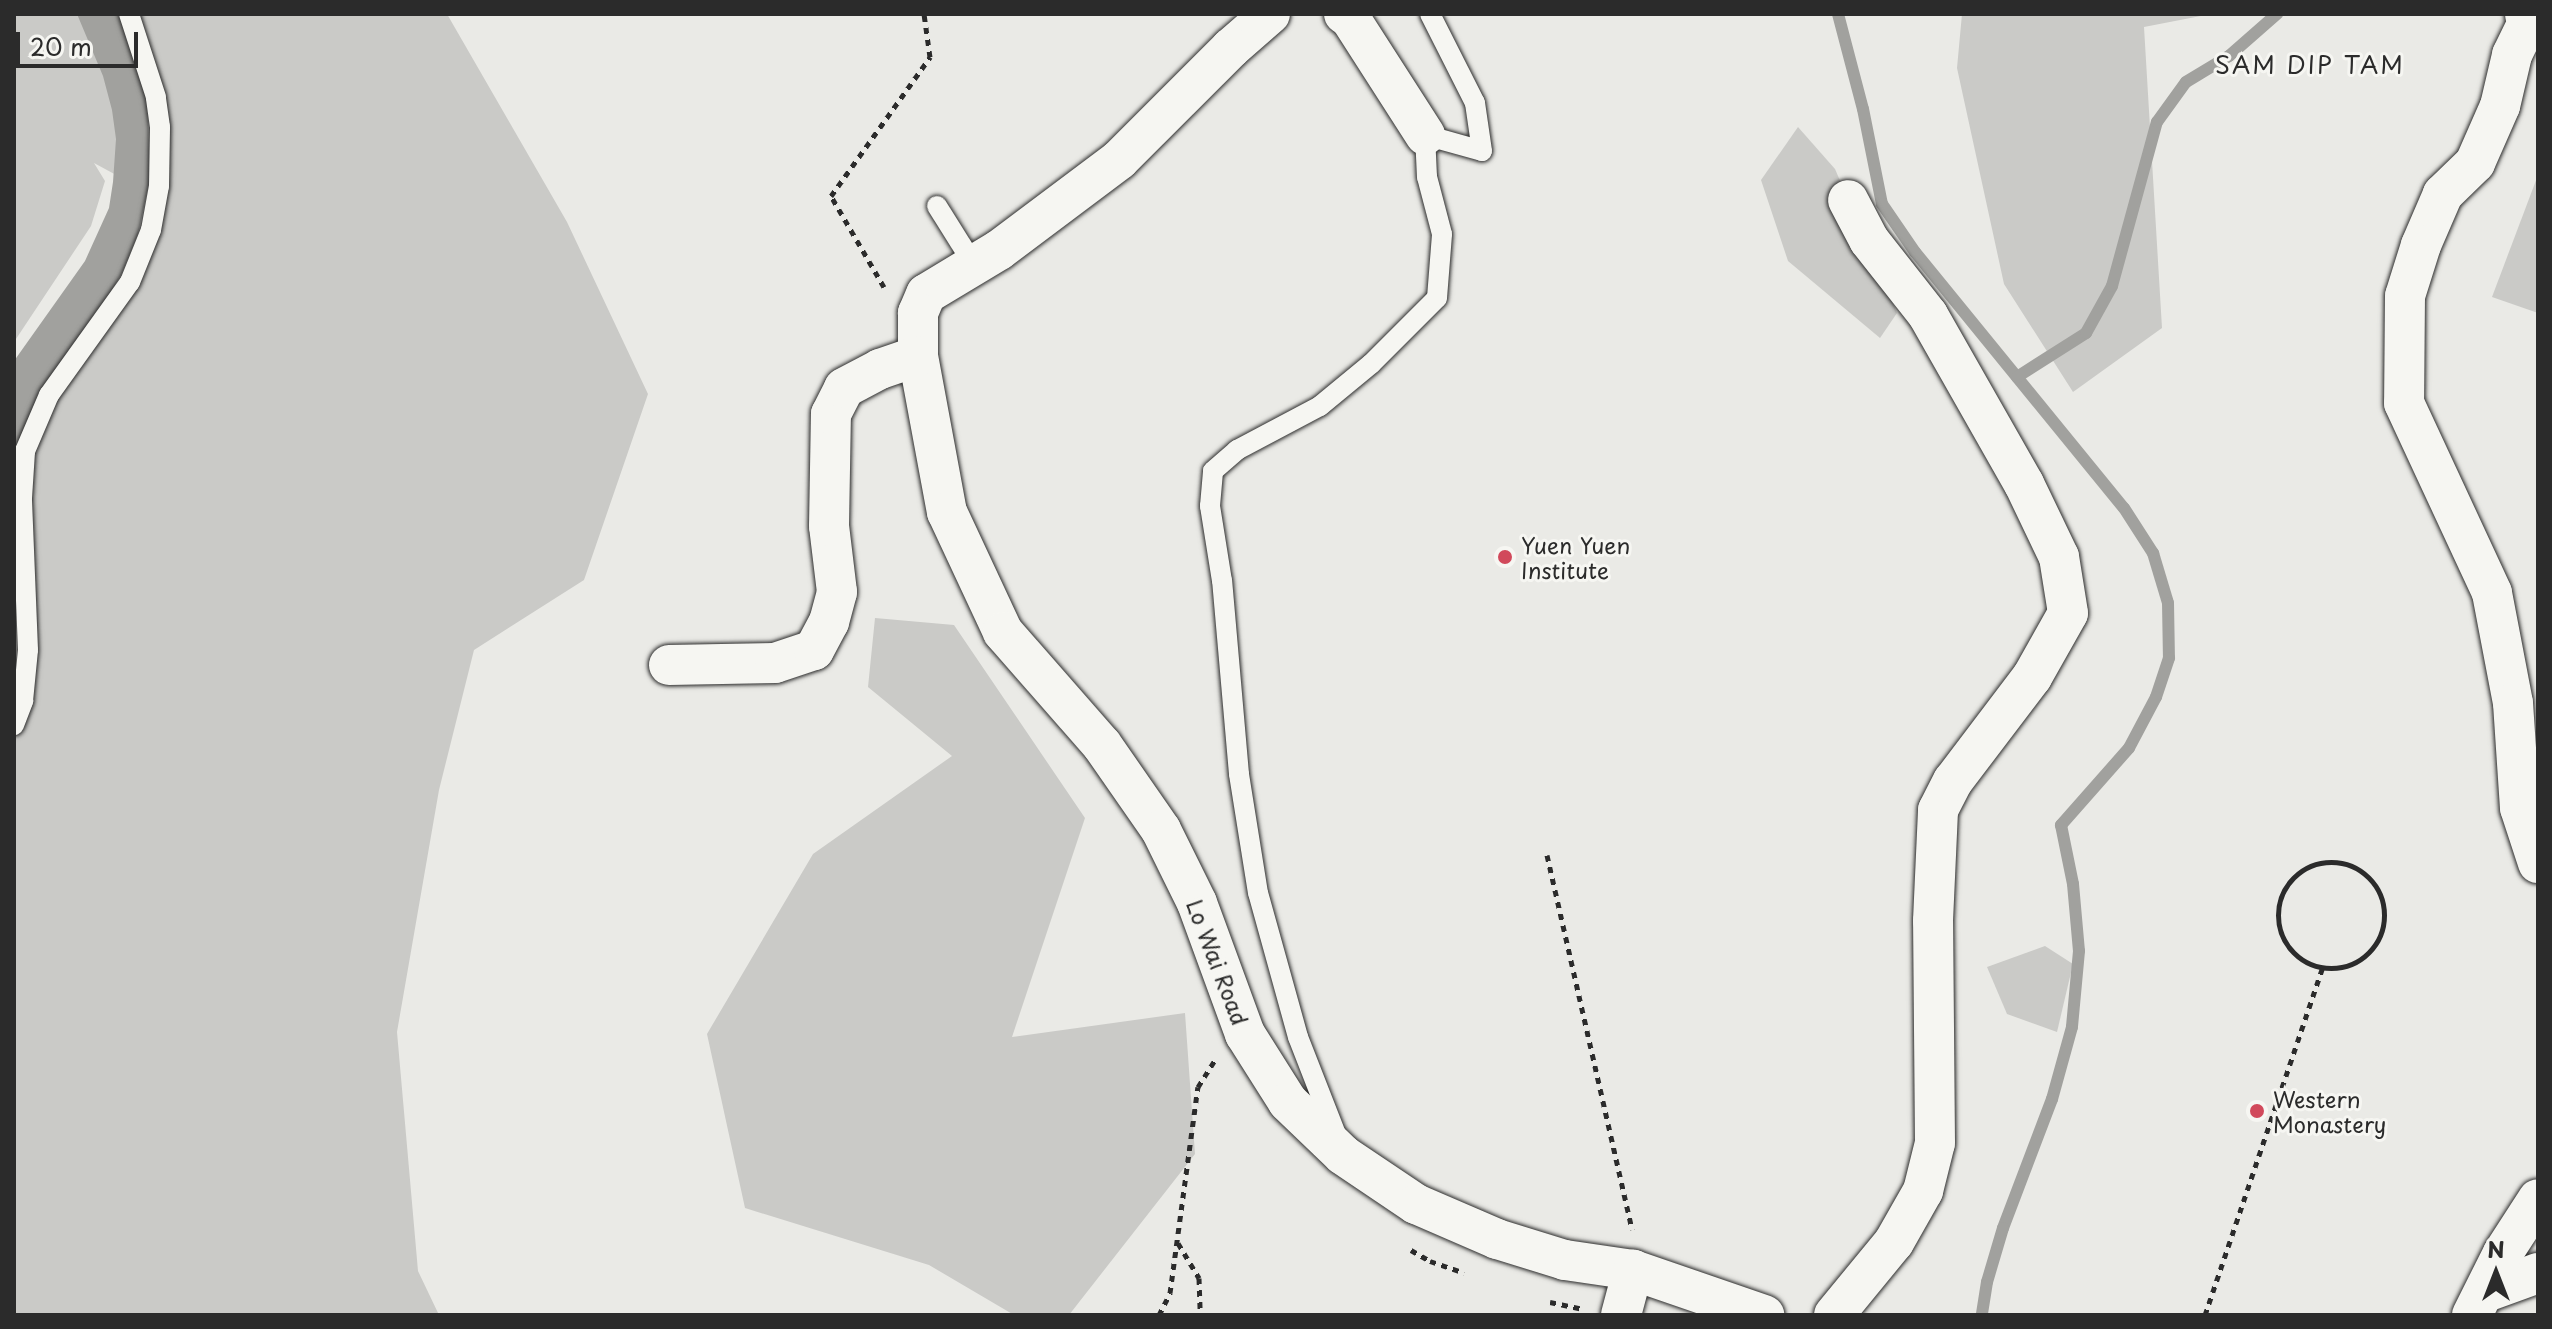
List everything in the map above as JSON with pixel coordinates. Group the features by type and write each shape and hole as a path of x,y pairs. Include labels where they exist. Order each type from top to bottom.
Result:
{"street":[{"path":"974,265 999,250 1119,160 1231,48 1270,14"},
{"path":"1344,14 1350,18 1425,135"},
{"path":"2526,19 2512,55 2500,106 2475,163 2443,194 2421,245 2405,296 2404,403 2492,593 2513,703 2520,808 2538,863"},
{"path":"1834,1315 1894,1242 1923,1191 1935,1143 1933,921 1938,810 1953,781 2032,677 2068,613 2059,557 2024,484 1928,315 1869,240 1848,200"},
{"name":"Lo Wai Road","path":"974,265 926,294 918,313 918,356 947,512 1003,632 1102,745 1161,830 1197,903 1245,1034 1288,1102 1343,1155 1416,1204 1497,1239 1565,1260 1634,1256 1764,1315"},
{"path":"669,665 775,663 814,650 829,622 837,592 829,526 831,414 844,388 880,369 918,356"},
{"path":"2479,1304 2503,1253 2538,1199"},
{"path":"1621,1315 1634,1256"},
{"path":"2479,1304 2538,1273"}],"lane":[{"path":"14,725 23,701 28,650 22,498 25,451 49,395 130,282 151,230 159,186 160,127 156,97 129,14"},
{"path":"1343,1155 1298,1037 1258,893 1239,774 1222,581 1210,506 1213,471 1237,450 1320,406 1371,364 1437,298 1442,234 1427,177 1425,135 1482,151 1475,103 1430,14"},
{"path":"937,206 974,265"}],"path":[{"path":"886,291 831,196 930,57 924,14"},
{"path":"1547,855 1634,1256"},
{"path":"2338,862 2358,869 2373,882 2383,901 2384,922 2377,942 2363,957 2344,966 2323,967 2304,960 2288,947 2279,928 2278,907 2285,887 2299,872 2318,863 2338,862"},
{"path":"2205,1315 2323,967"},
{"path":"1159,1315 1170,1293 1198,1087 1221,1053"},
{"path":"1178,1242 1199,1278 1200,1315"}],"shaded area":[{"path":"14,14 447,14 567,222 648,394 584,580 474,650 439,790 397,1032 418,1271 439,1315 14,1315 14,466 30,407 142,189 94,163 105,181 91,226 14,342"},
{"path":"77,14 117,14 121,21 147,96 150,178 138,234 122,273 102,307 39,392 14,460 14,361 85,261 109,208 113,182 116,139 112,110 103,76"},
{"path":"1962,14 2211,14 2144,27 2162,328 2073,392 2004,284 1957,68"},
{"path":"1798,127 1835,169 1897,313 1880,338 1788,261 1761,180"},
{"path":"2538,175 2538,313 2492,297"},
{"path":"875,618 954,625 1085,818 1012,1037 1185,1013 1195,1154 1069,1315 1014,1315 929,1265 745,1208 707,1034 813,854 952,756 868,687"},
{"path":"2045,946 2073,964 2057,1032 2007,1014 1987,967"}],"waterway":[{"path":"1838,14 1863,109 1882,204 1915,252 2124,508 2153,553 2168,603 2169,658 2156,697 2129,748 2061,825 2073,884 2079,951 2072,1027 2052,1099 2003,1228 1987,1282 1982,1315"},
{"path":"2017,377 2086,333 2112,286 2157,122 2186,82 2229,56 2277,14"}],"place":[{"name":"Yuen Yuen Institute","path":"1505,557"},
{"name":"Western Monastery","path":"2257,1111"}],"district":[{"name":"SAM DIP TAM","path":"2310,65"}]}
